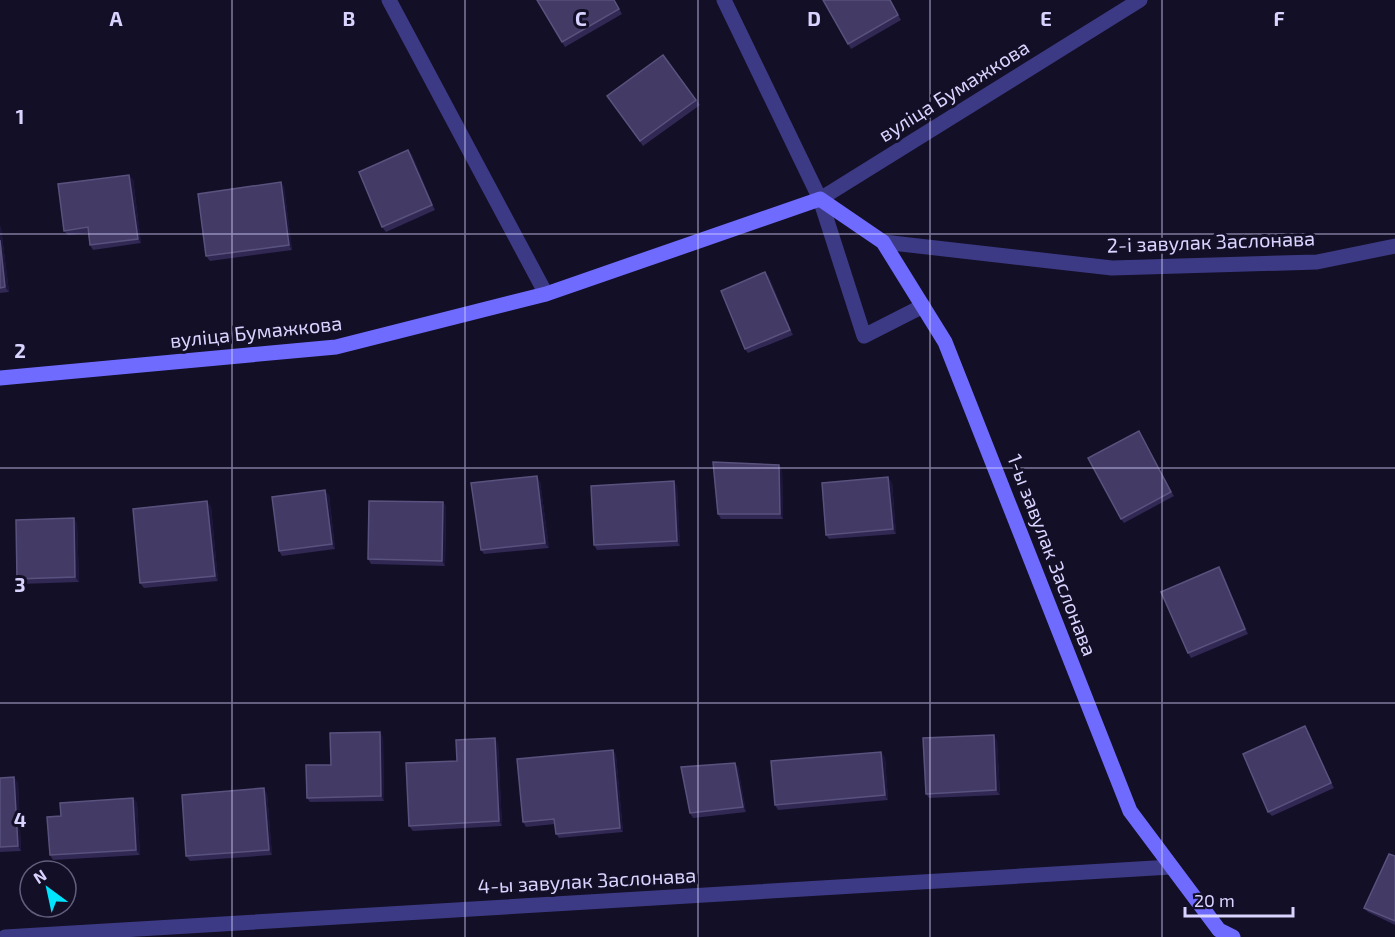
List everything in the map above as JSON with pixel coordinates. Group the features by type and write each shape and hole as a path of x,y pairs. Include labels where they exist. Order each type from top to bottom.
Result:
{"street":[{"path":"389,0 546,294"},
{"path":"724,0 820,199 864,336 923,306"},
{"name":"вуліца Бумажкова","path":"0,378 336,347 546,294 820,199 1140,0"},
{"name":"1-ы завулак Заслонава","path":"820,199 883,242 945,342 1130,810 1219,930 1233,937"},
{"name":"2-і завулак Заслонава","path":"883,242 1112,268 1317,262 1395,246"},
{"name":"4-ы завулак Заслонава","path":"5,937 1172,867"}],"building":[{"path":"537,0 614,0 619,9 562,42"},
{"path":"823,0 890,0 898,15 848,44"},
{"path":"663,55 696,100 640,141 607,96"},
{"path":"408,150 432,205 382,227 359,172"},
{"path":"129,175 138,239 90,245 88,227 64,231 58,184"},
{"path":"281,182 289,245 206,256 198,194"},
{"path":"0,240 5,287 0,288"},
{"path":"765,272 790,330 745,349 721,291"},
{"path":"1139,431 1171,492 1121,519 1088,458"},
{"path":"713,462 779,465 780,514 718,514"},
{"path":"537,476 545,543 481,550 471,483"},
{"path":"888,477 893,529 826,535 822,483"},
{"path":"674,481 677,541 594,545 591,486"},
{"path":"325,490 332,544 279,551 272,497"},
{"path":"207,501 215,576 140,583 133,509"},
{"path":"369,501 443,502 442,561 368,559"},
{"path":"74,518 75,577 17,579 16,520"},
{"path":"1219,567 1245,629 1188,653 1161,592"},
{"path":"1305,726 1331,783 1268,812 1243,754"},
{"path":"380,732 381,796 307,798 306,765 331,765 330,733"},
{"path":"994,735 996,790 926,794 923,738"},
{"path":"495,738 499,821 409,826 406,763 457,761 456,740"},
{"path":"613,750 620,828 556,834 554,819 523,822 517,759"},
{"path":"881,752 885,795 775,805 771,761"},
{"path":"735,763 743,807 690,813 681,767"},
{"path":"14,777 18,846 0,847 0,778"},
{"path":"264,788 269,850 186,856 182,795"},
{"path":"133,798 136,850 50,855 47,817 61,816 60,803"},
{"path":"1389,854 1395,856 1395,921 1364,908"}]}
